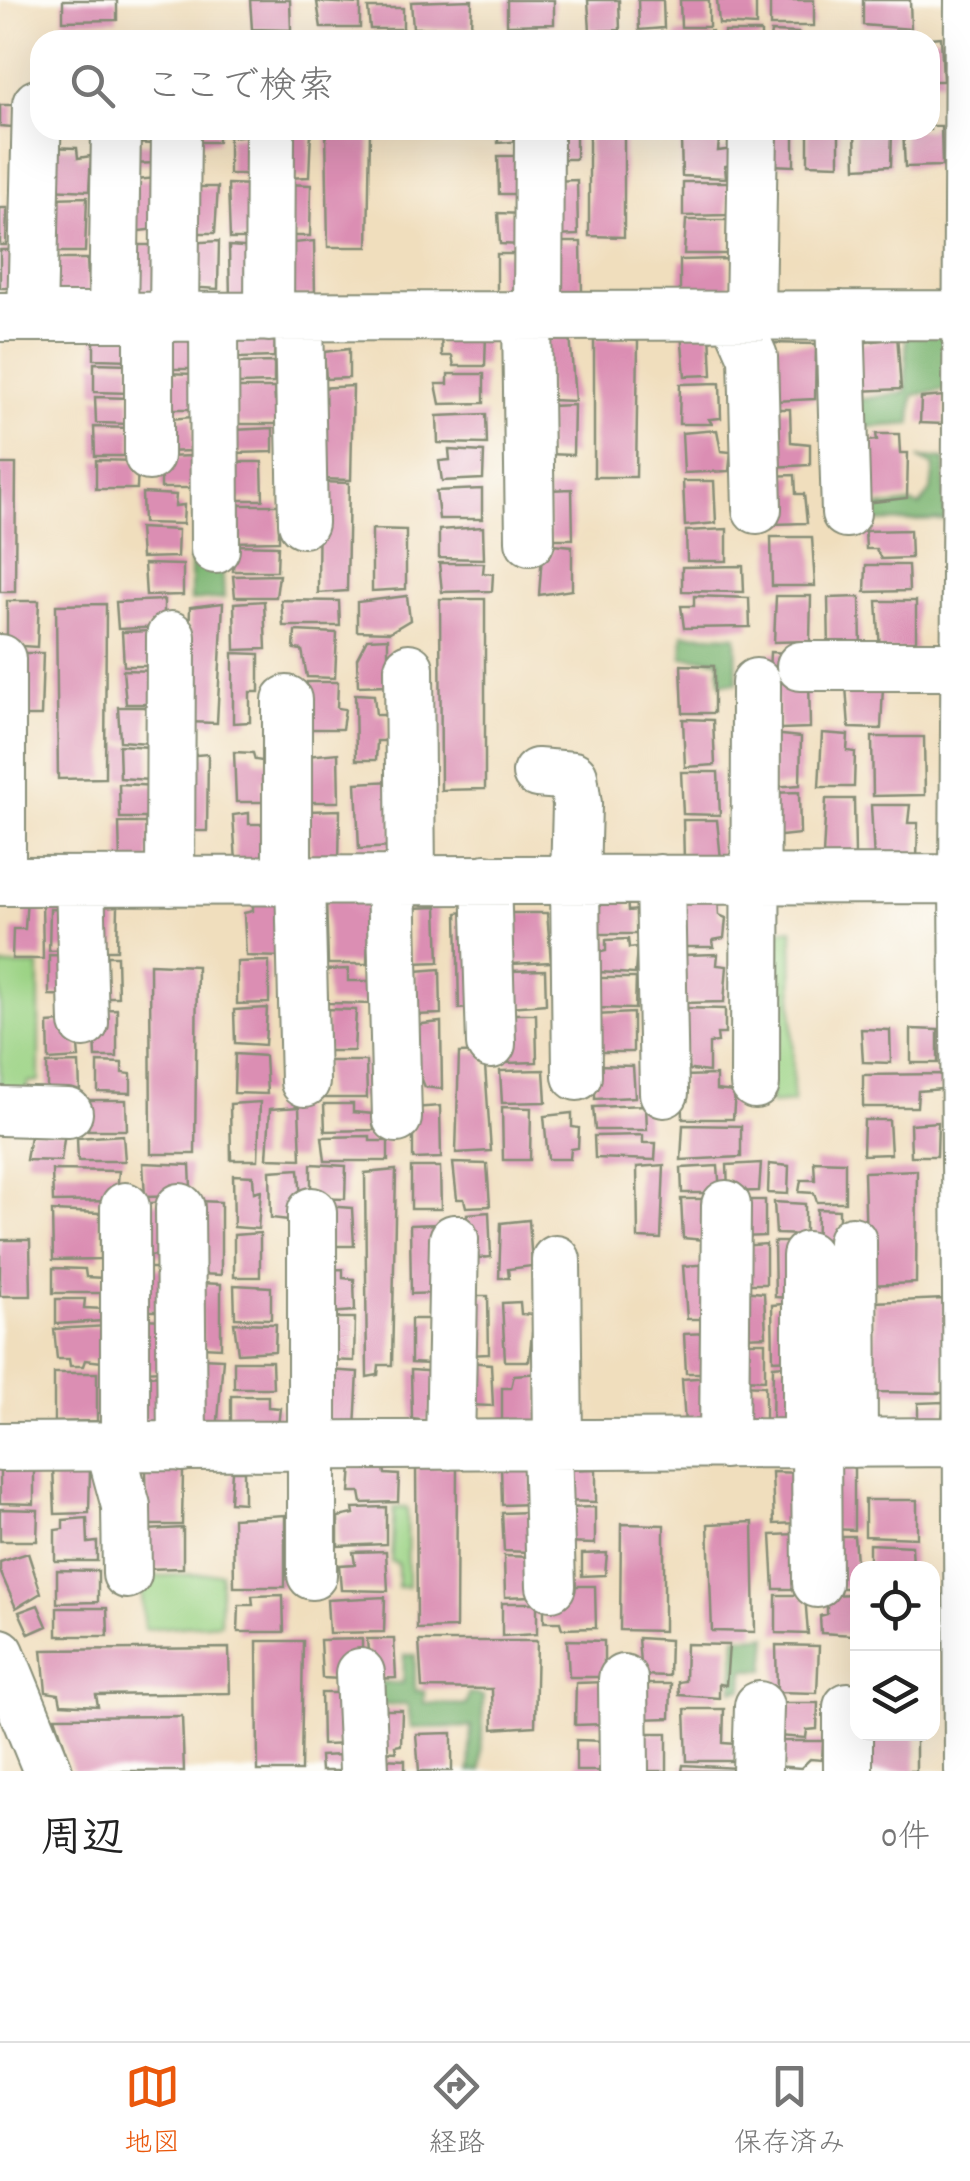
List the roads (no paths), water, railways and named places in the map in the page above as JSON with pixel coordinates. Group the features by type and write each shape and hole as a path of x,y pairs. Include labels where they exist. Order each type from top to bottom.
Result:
{"street":[{"path":"969,0 969,1771"},
{"path":"940,102 969,102"},
{"path":"34,140 16,317 970,314"},
{"path":"118,140 215,550"},
{"path":"148,456 175,140"},
{"path":"271,140 303,523"},
{"path":"530,541 538,140"},
{"path":"753,140 742,316 753,357 757,509"},
{"path":"840,315 846,513"},
{"path":"170,881 171,636"},
{"path":"1,659 0,881 967,879"},
{"path":"801,666 966,666"},
{"path":"397,1118 409,668"},
{"path":"755,1084 756,684"},
{"path":"287,700 305,1082"},
{"path":"537,773 572,776 577,804 577,1076"},
{"path":"486,879 491,1044"},
{"path":"660,879 664,1093"},
{"path":"80,881 84,1023"},
{"path":"0,1112 68,1113"},
{"path":"724,1444 726,1204"},
{"path":"125,1207 118,1447 126,1506 127,1574"},
{"path":"180,1208 182,1446"},
{"path":"312,1212 312,1575"},
{"path":"450,1445 454,1239"},
{"path":"817,1583 825,1443 852,1241"},
{"path":"806,1256 825,1443"},
{"path":"552,1586 556,1260"},
{"path":"0,1448 970,1442"},
{"path":"0,1653 48,1771"},
{"path":"360,1673 364,1771"},
{"path":"623,1679 624,1771"},
{"path":"757,1771 760,1706"},
{"path":"848,1706 848,1771"}]}
